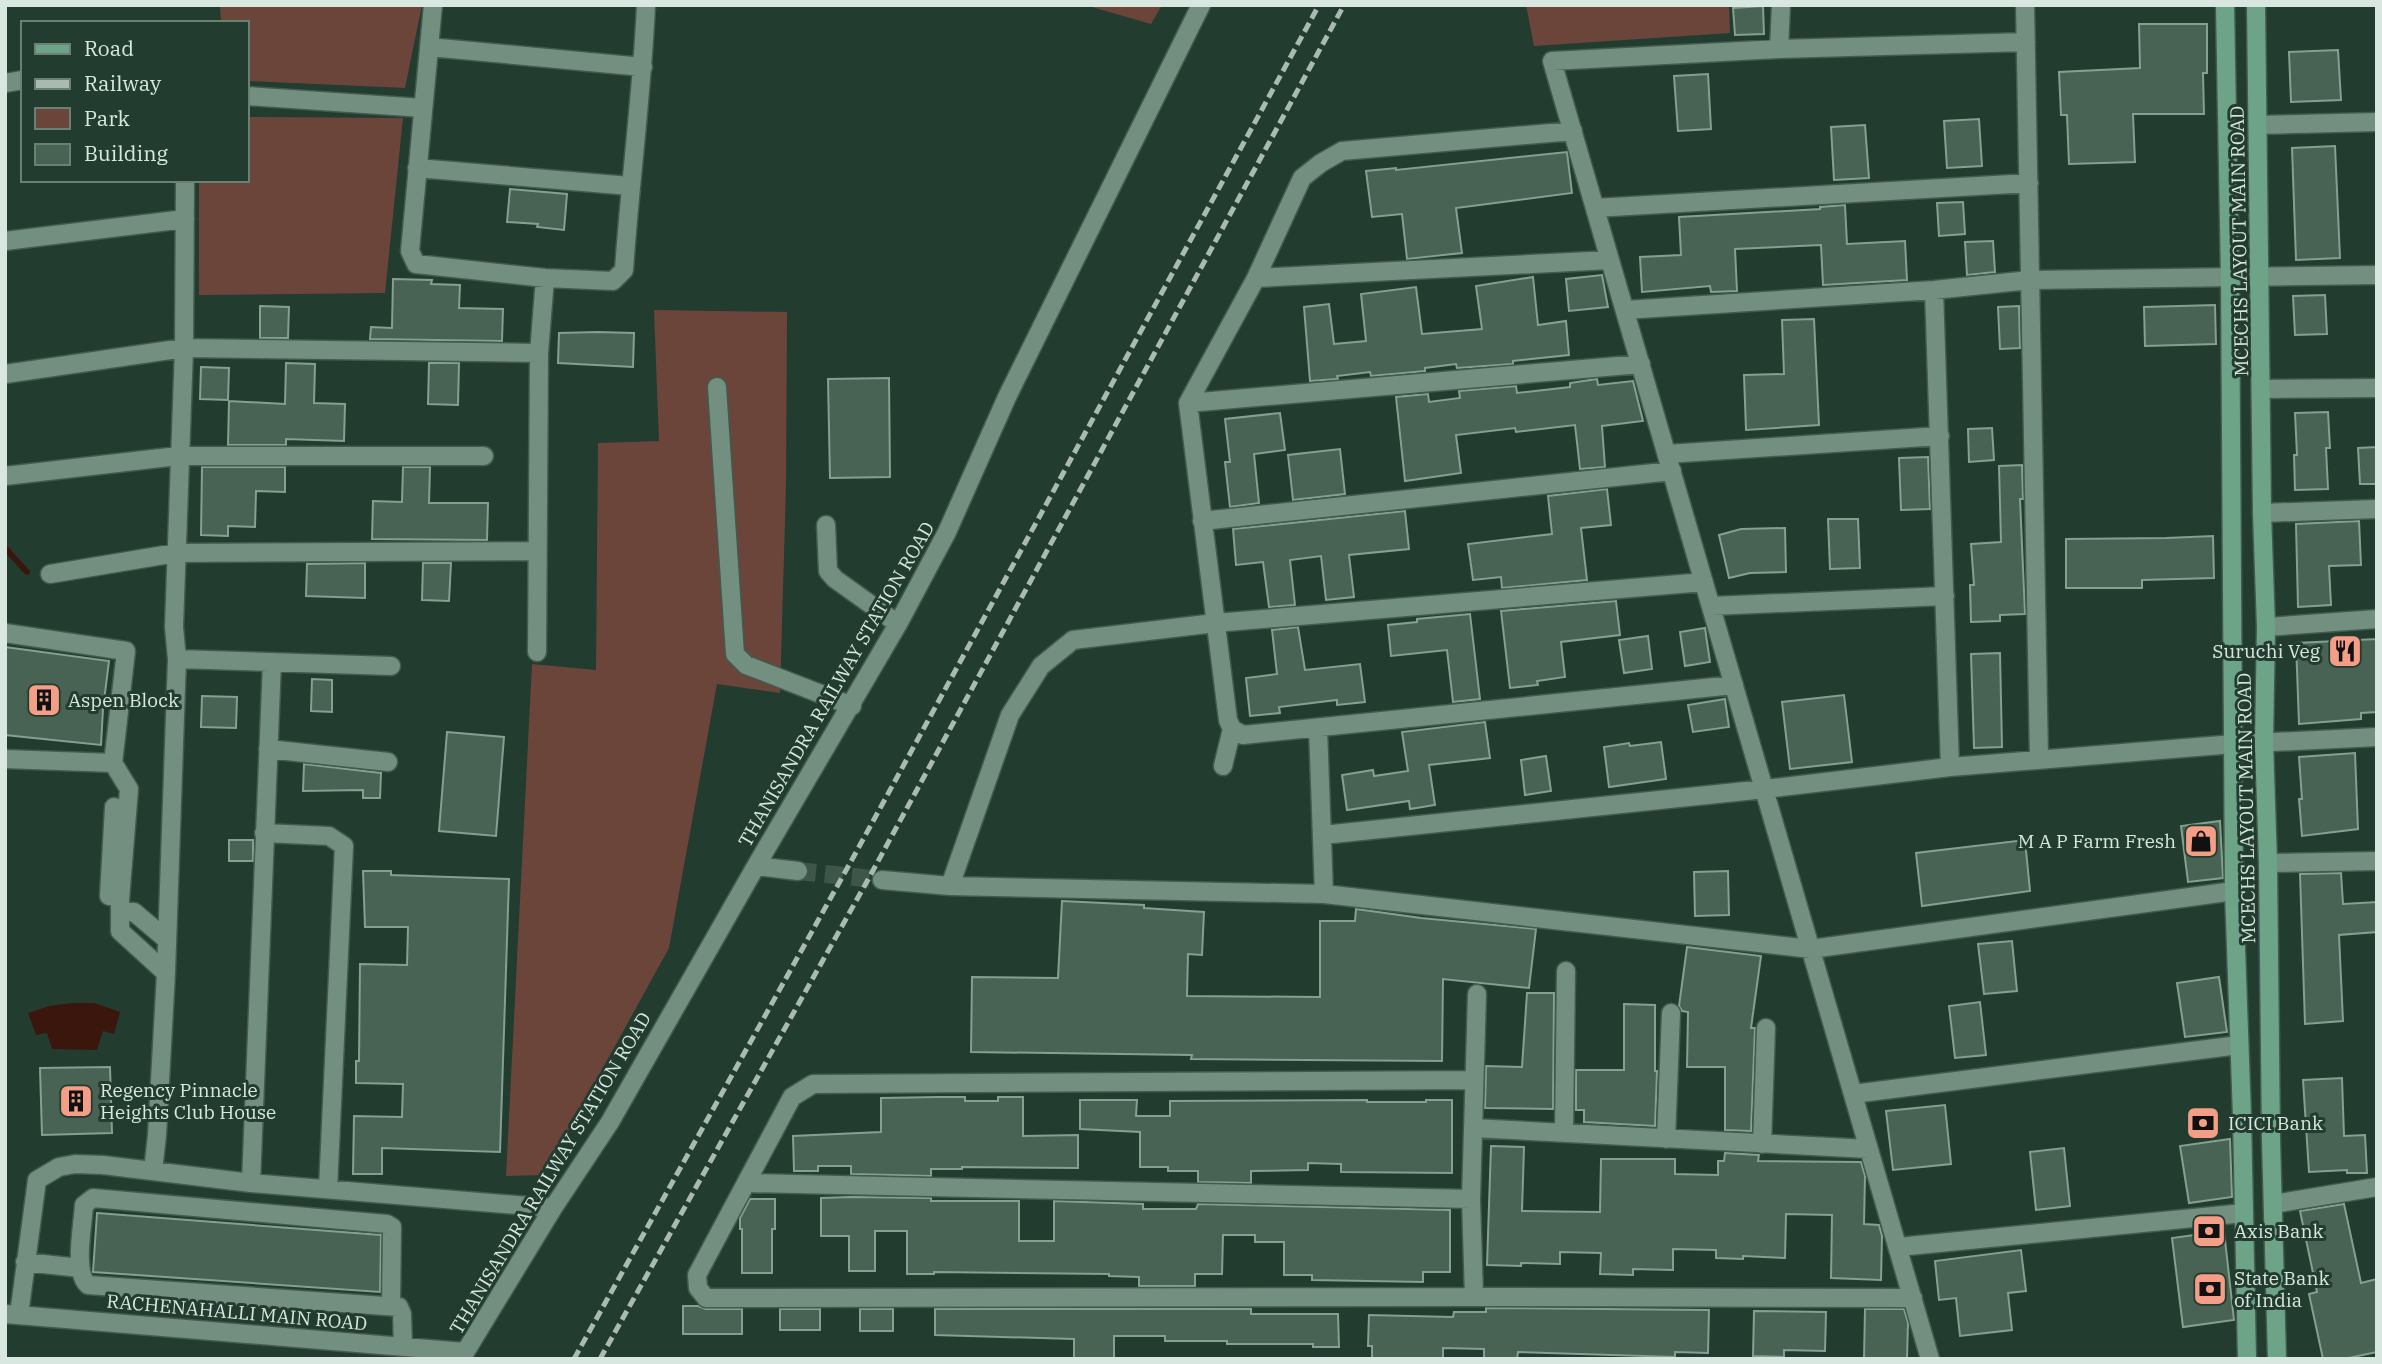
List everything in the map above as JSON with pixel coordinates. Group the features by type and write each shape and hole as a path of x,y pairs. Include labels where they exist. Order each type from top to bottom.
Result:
{"main road":[{"name":"MCECHS LAYOUT MAIN ROAD","path":"2225,5 2230,278 2234,891 2247,1359"},
{"name":"MCECHS LAYOUT MAIN ROAD","path":"2256,5 2262,513 2266,627 2264,742 2277,1359"}],"street":[{"path":"433,5 410,251 416,264 545,278 613,281 624,270 643,67 646,5"},
{"name":"THANISANDRA RAILWAY STATION ROAD","path":"463,1355 553,1208 610,1122 898,624 947,532 1007,397 1200,5"},
{"path":"1779,49 1781,5"},
{"path":"2025,5 2039,759"},
{"path":"1930,1359 1552,61 1779,49 2026,42"},
{"path":"429,47 643,67"},
{"path":"248,96 423,108"},
{"path":"2259,125 2377,122"},
{"path":"1573,131 1342,151 1303,178 1256,278 1188,403 1228,720 1232,729 1243,735 1734,685"},
{"path":"418,168 630,186"},
{"path":"153,1171 166,973 177,659 174,627 178,456 184,348 185,182"},
{"path":"1595,208 2029,184"},
{"path":"5,241 184,219"},
{"path":"1256,278 1610,260"},
{"path":"1625,310 1934,290 2029,280 2377,275"},
{"path":"537,652 539,353 545,278"},
{"path":"1934,290 1950,767"},
{"path":"5,374 184,348 539,353"},
{"path":"1188,403 1641,364"},
{"path":"717,387 734,654 746,665 852,706"},
{"path":"2262,389 2377,388"},
{"path":"1202,521 1669,462 1940,436"},
{"path":"5,476 178,456 484,456"},
{"path":"2262,513 2377,509"},
{"path":"826,524 828,571 835,579 898,624"},
{"path":"50,574 176,553 537,551"},
{"path":"950,886 1010,715 1041,666 1073,640 1215,623 1704,582"},
{"path":"1711,606 1945,596"},
{"path":"2266,627 2377,619"},
{"path":"5,634 126,651 113,763 129,789 120,931 166,973"},
{"path":"177,659 391,666"},
{"path":"251,1183 272,662"},
{"path":"1318,728 1324,894"},
{"path":"1223,766 1232,729"},
{"path":"1323,835 1950,767 2234,744 2377,737"},
{"path":"268,750 388,762"},
{"path":"5,760 113,763"},
{"path":"114,807 108,893 110,900 134,912 166,939"},
{"path":"264,833 329,836 344,846 328,1189"},
{"path":"2268,863 2377,861"},
{"path":"756,866 798,871"},
{"path":"882,880 950,886 1324,894 1811,949 2234,891"},
{"path":"1564,1133 1566,971"},
{"path":"1474,1297 1471,1199 1476,994"},
{"path":"1666,1139 1671,1013"},
{"path":"1762,1144 1766,1028"},
{"path":"1853,1094 2239,1045"},
{"path":"1474,1080 813,1084 792,1097 697,1275 698,1288 706,1298 1913,1298"},
{"path":"1473,1128 1869,1149"},
{"path":"12,1315 25,1262 37,1180 59,1167 75,1164 251,1183 553,1208"},
{"path":"746,1182 1471,1199"},
{"path":"2273,1204 2377,1187"},
{"path":"391,1306 392,1227 381,1223 93,1198 84,1205 80,1268 82,1279 88,1285 399,1307 402,1314 403,1347"},
{"path":"1898,1247 2244,1213"},
{"path":"25,1262 80,1268"},
{"name":"RACHENAHALLI MAIN ROAD","path":"12,1315 403,1347 463,1355"}],"green space":[{"path":"220,5 422,5 405,88 248,81 248,21 221,21"},
{"path":"1085,5 1162,5 1151,24"},
{"path":"1526,5 1729,5 1730,33 1534,46"},
{"path":"248,117 403,118 385,293 199,295 199,182 248,182"},
{"path":"654,310 787,312 786,486 780,693 717,684 669,948 544,1175 506,1176 532,664 596,670 598,443 659,441"}],"shaded area":[{"path":"94,1003 120,1012 114,1034 103,1031 97,1050 52,1049 47,1033 36,1035 28,1013 49,1006"}],"building":[{"path":"1763,6 1764,34 1735,35 1733,8"},
{"path":"2139,24 2207,24 2207,73 2203,73 2204,114 2133,114 2135,162 2069,164 2067,115 2061,115 2059,72 2140,68"},
{"path":"2338,50 2341,100 2291,102 2289,52"},
{"path":"1708,74 1711,129 1678,131 1674,76"},
{"path":"1979,119 1982,166 1947,168 1944,121"},
{"path":"1865,125 1869,178 1834,180 1831,127"},
{"path":"2335,146 2340,258 2296,260 2292,148"},
{"path":"1567,152 1572,193 1456,208 1462,253 1407,259 1402,214 1372,217 1366,171"},
{"path":"510,189 567,194 564,230 537,227 538,224 507,222"},
{"path":"1963,202 1965,234 1939,236 1937,203"},
{"path":"1845,205 1847,244 1905,241 1907,280 1823,285 1821,245 1735,249 1737,291 1711,292 1710,286 1642,292 1640,257 1681,255 1679,217 1820,209"},
{"path":"1993,241 1995,272 1967,275 1965,242"},
{"path":"1602,275 1608,307 1569,311 1566,279"},
{"path":"1533,277 1538,325 1566,321 1569,355 1513,361 1513,364 1457,368 1456,364 1425,368 1425,371 1371,376 1370,372 1337,376 1338,379 1310,381 1304,307 1329,304 1334,344 1366,341 1361,294 1416,287 1422,334 1482,329 1476,286"},
{"path":"393,279 432,280 431,284 460,285 459,308 503,309 502,341 370,339 371,327 392,328"},
{"path":"2325,295 2327,334 2295,335 2293,296"},
{"path":"2215,305 2216,344 2145,346 2144,307"},
{"path":"260,306 289,307 288,338 260,338"},
{"path":"2019,306 2020,348 2000,349 1998,307"},
{"path":"1814,319 1819,425 1746,430 1744,375 1784,374 1782,320"},
{"path":"559,333 634,333 633,367 558,363"},
{"path":"286,363 315,364 314,403 345,404 344,441 286,439 286,445 228,445 229,401 285,404"},
{"path":"429,363 459,363 458,405 428,404"},
{"path":"201,367 229,368 228,400 200,399"},
{"path":"889,378 890,477 830,478 828,379"},
{"path":"1597,379 1598,385 1633,381 1643,421 1602,426 1605,467 1580,469 1575,425 1516,432 1515,428 1456,435 1461,473 1405,481 1396,397 1428,394 1429,402 1460,398 1459,391 1516,386 1517,393 1570,387 1570,383"},
{"path":"2328,412 2328,489 2295,490 2295,413"},
{"path":"1280,413 1285,450 1254,454 1259,503 1230,507 1225,462 1230,462 1225,419"},
{"path":"1992,428 1994,460 1969,462 1968,429"},
{"path":"2377,447 2377,484 2360,484 2358,448"},
{"path":"1340,449 1345,494 1293,500 1288,455"},
{"path":"1928,457 1930,509 1901,510 1899,458"},
{"path":"2022,465 2023,499 2020,499 2025,614 2000,615 2000,621 1971,622 1970,585 1974,585 1971,544 2001,542 1999,466"},
{"path":"202,467 285,467 285,492 256,491 255,527 228,526 228,536 201,535"},
{"path":"403,467 430,467 429,503 488,503 487,540 372,539 373,501 402,502"},
{"path":"1607,489 1611,525 1581,528 1587,580 1502,588 1501,577 1473,580 1468,544 1552,534 1548,496"},
{"path":"1405,511 1409,549 1349,555 1354,597 1326,600 1321,556 1290,560 1295,605 1269,607 1263,562 1236,565 1233,529"},
{"path":"1828,519 1858,519 1860,568 1830,569"},
{"path":"2359,521 2361,565 2329,566 2331,605 2298,607 2296,524"},
{"path":"1785,528 1786,572 1750,573 1729,578 1719,535 1741,529"},
{"path":"2213,536 2214,578 2142,580 2142,588 2066,588 2066,539"},
{"path":"365,563 365,598 306,596 307,564"},
{"path":"423,563 451,563 449,601 422,600"},
{"path":"1616,601 1620,635 1561,642 1565,677 1537,681 1538,685 1510,688 1501,611"},
{"path":"1470,614 1480,699 1453,702 1447,650 1391,656 1388,625"},
{"path":"1298,627 1305,670 1360,664 1365,702 1337,705 1337,700 1279,707 1280,713 1250,716 1246,678 1277,674 1272,630"},
{"path":"1705,628 1710,662 1685,666 1680,632"},
{"path":"1648,636 1652,669 1624,673 1619,640"},
{"path":"2377,639 2377,712 2361,713 2361,719 2299,724 2296,643"},
{"name":"Aspen Block","path":"5,647 109,661 101,745 5,735"},
{"path":"2000,653 2002,747 1974,748 1971,654"},
{"path":"312,679 332,680 332,712 311,711"},
{"path":"1844,695 1852,762 1790,769 1782,702"},
{"path":"202,696 237,697 236,728 201,727"},
{"path":"1725,699 1729,727 1693,732 1688,705"},
{"path":"1485,722 1490,758 1429,765 1435,805 1410,809 1409,801 1347,810 1342,775 1373,770 1374,776 1408,771 1402,732"},
{"path":"447,732 504,737 496,836 439,831"},
{"path":"1661,742 1666,779 1609,787 1604,747"},
{"path":"2355,753 2358,829 2302,836 2299,757"},
{"path":"1546,756 1551,791 1525,795 1521,760"},
{"path":"304,764 381,773 380,798 363,798 363,790 303,791"},
{"path":"2220,821 2223,878 2188,882 2181,826"},
{"path":"229,840 253,840 253,861 229,861"},
{"path":"2025,840 2030,891 1922,906 1916,853"},
{"path":"363,871 391,871 391,875 509,879 500,1152 382,1148 382,1174 353,1174 354,1116 402,1117 403,1084 356,1083 356,1061 359,1061 360,964 407,965 408,927 365,927"},
{"path":"1728,871 1729,915 1695,916 1694,872"},
{"path":"2341,873 2343,904 2377,902 2377,932 2339,935 2343,1021 2305,1024 2300,874"},
{"path":"1062,901 1144,905 1144,908 1204,912 1202,955 1188,954 1187,996 1320,997 1320,921 1355,921 1356,909 1536,929 1529,988 1443,979 1442,1061 1191,1059 1192,1055 971,1052 972,977 1058,978"},
{"path":"2012,941 2017,991 1984,994 1978,944"},
{"path":"1687,947 1761,956 1751,1028 1755,1028 1751,1131 1725,1130 1725,1067 1687,1067 1688,1012 1682,1011 1679,1006"},
{"path":"2219,977 2227,1032 2185,1037 2177,983"},
{"path":"1527,993 1554,993 1553,1109 1485,1108 1486,1066 1522,1067"},
{"path":"1980,1002 1986,1055 1955,1058 1949,1006"},
{"path":"1624,1004 1655,1005 1655,1126 1584,1122 1584,1110 1576,1110 1576,1070 1624,1070"},
{"name":"Regency Pinnacle Heights Club House","path":"110,1067 112,1133 42,1135 40,1068"},
{"path":"2342,1078 2344,1136 2365,1135 2367,1173 2347,1173 2347,1170 2309,1172 2303,1080"},
{"path":"965,1097 965,1101 998,1101 998,1097 1023,1097 1023,1136 1078,1135 1078,1168 962,1167 931,1169 931,1176 851,1174 851,1166 818,1166 818,1171 794,1171 793,1136 881,1132 881,1098"},
{"path":"1080,1100 1137,1100 1136,1116 1170,1116 1170,1101 1452,1100 1452,1173 1341,1172 1341,1164 1308,1163 1308,1170 1251,1171 1251,1183 1198,1182 1198,1171 1140,1167 1140,1132 1080,1129"},
{"path":"1945,1105 1951,1164 1893,1170 1886,1111"},
{"path":"2230,1139 2232,1197 2189,1203 2180,1146"},
{"path":"1491,1146 1524,1147 1522,1211 1600,1212 1601,1159 1675,1159 1675,1174 1718,1175 1718,1161 1724,1161 1725,1153 1759,1155 1758,1161 1861,1162 1865,1176 1864,1224 1879,1225 1882,1236 1881,1280 1831,1278 1832,1215 1786,1214 1785,1258 1716,1258 1716,1250 1673,1249 1673,1270 1633,1269 1633,1275 1600,1274 1601,1253 1560,1252 1560,1264 1487,1265"},
{"path":"2064,1148 2070,1206 2036,1210 2030,1152"},
{"path":"821,1198 1019,1201 1019,1241 1054,1241 1054,1201 1143,1204 1143,1209 1196,1209 1198,1204 1450,1210 1450,1272 1423,1272 1423,1282 1312,1280 1312,1275 1284,1275 1284,1242 1255,1242 1255,1235 1223,1235 1222,1274 1195,1274 1195,1286 1139,1286 1139,1277 1109,1274 907,1274 907,1231 875,1231 875,1271 849,1271 849,1236 821,1236"},
{"path":"750,1199 775,1199 772,1273 742,1273 740,1218"},
{"path":"2344,1204 2361,1283 2377,1279 2377,1352 2344,1359 2323,1359 2309,1294 2317,1292 2300,1211"},
{"path":"97,1213 381,1235 380,1292 93,1272"},
{"path":"2224,1231 2234,1320 2183,1327 2172,1238"},
{"path":"2021,1250 2026,1291 2008,1293 2012,1330 1960,1336 1956,1298 1939,1300 1935,1261"},
{"path":"683,1306 742,1309 742,1334 683,1334"},
{"path":"1486,1308 1709,1310 1708,1353 1675,1352 1675,1357 1518,1352 1517,1359 1484,1359 1484,1349 1443,1348 1443,1359 1372,1359 1372,1346 1368,1346 1369,1315 1453,1317 1454,1312 1486,1312"},
{"path":"780,1309 820,1309 820,1330 780,1330"},
{"path":"860,1309 893,1309 893,1331 860,1331"},
{"path":"935,1309 1251,1309 1251,1314 1338,1314 1339,1347 1313,1347 1313,1344 1227,1344 1227,1341 1165,1341 1165,1336 1114,1336 1114,1359 1074,1359 1074,1339 935,1335"},
{"path":"1865,1309 1904,1309 1908,1323 1907,1359 1864,1359"},
{"path":"1754,1311 1826,1312 1825,1351 1784,1350 1784,1357 1753,1356"}],"waterway":[{"path":"5,548 27,572"}],"tunnel":[{"path":"798,871 882,880"}],"railway":[{"path":"574,1359 854,856 1319,5"},
{"path":"600,1359 870,876 1344,5"}],"place":[{"name":"Suruchi Veg","path":"2345,651"},
{"name":"Aspen Block","path":"44,700"},
{"name":"M A P Farm Fresh","path":"2201,841"},
{"name":"Regency Pinnacle Heights Club House","path":"76,1101"},
{"name":"ICICI Bank","path":"2203,1123"},
{"name":"Axis Bank","path":"2209,1231"},
{"name":"State Bank of India","path":"2210,1289"}]}
